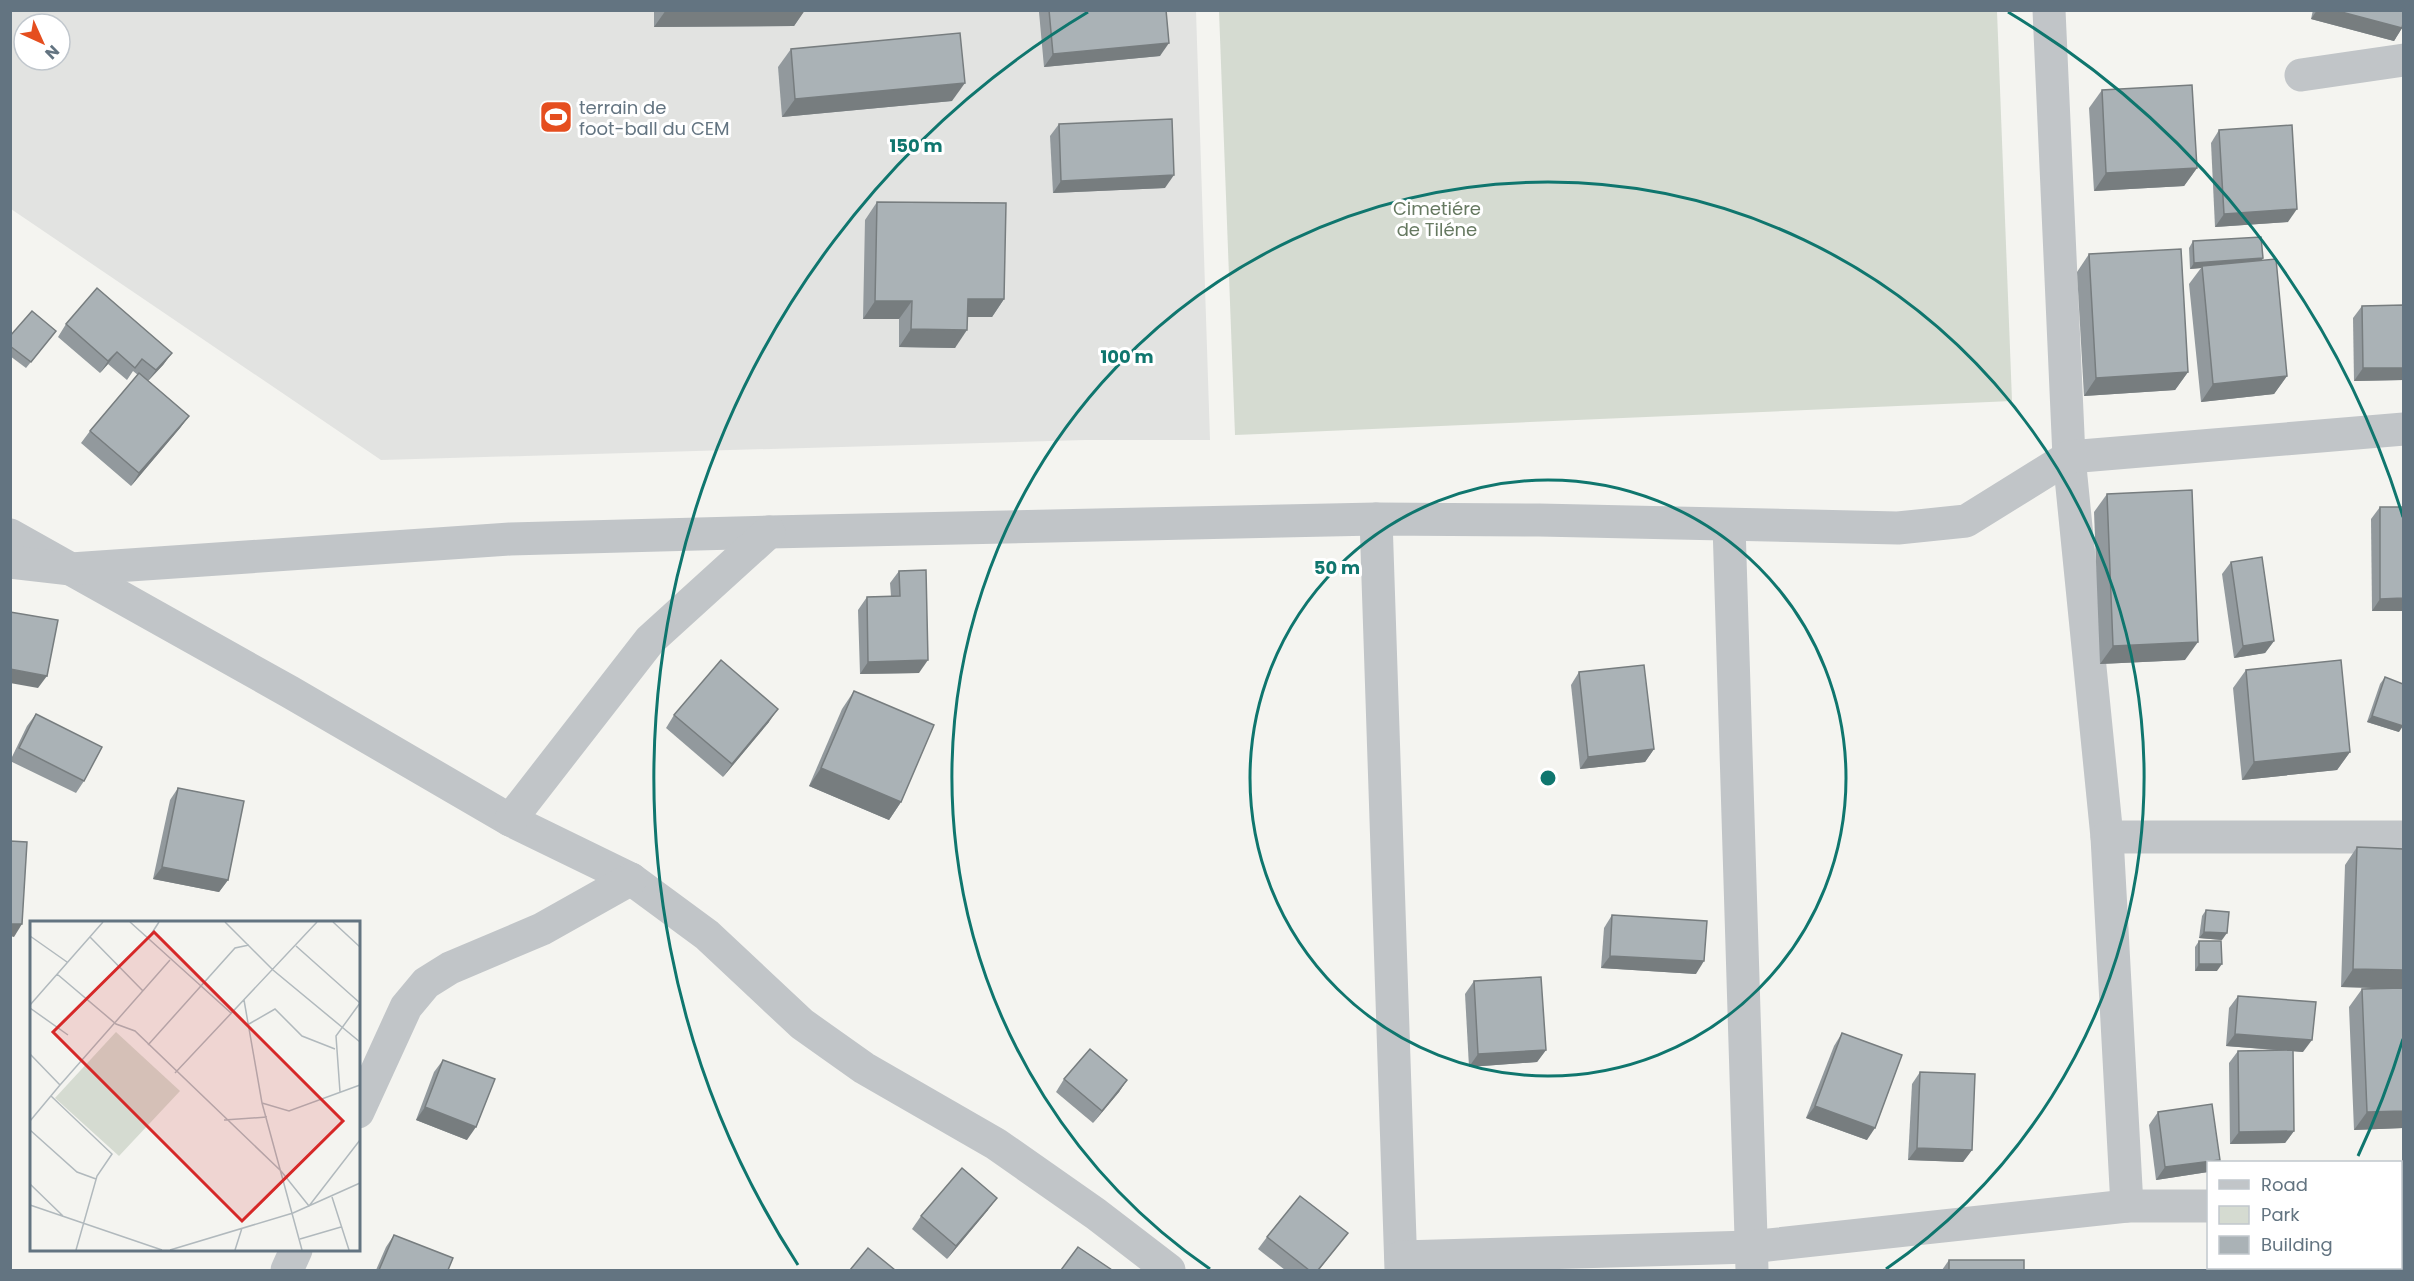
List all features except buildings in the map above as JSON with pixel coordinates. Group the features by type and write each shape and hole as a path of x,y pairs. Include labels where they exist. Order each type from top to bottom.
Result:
{"street":[{"path":"2049,10 2068,457 2107,837 2127,1206"},
{"path":"2301,75 2403,60"},
{"path":"10,562 71,569 510,539 1376,519 1539,520 1898,528 1966,521 2068,457 2403,429"},
{"path":"1376,519 1401,1264 1751,1259 2127,1206 2207,1206"},
{"path":"1729,525 1751,1259"},
{"path":"510,819 650,640 769,532"},
{"path":"10,535 510,819 631,879 707,935 802,1024 864,1068 996,1144 1096,1214 1169,1270"},
{"path":"2107,837 2403,837"},
{"path":"360,1108 406,1007 426,983 450,968 542,929 631,879"},
{"path":"287,1270 296,1251"}],"shaded area":[{"path":"10,11 1196,11 1210,440 1085,440 381,460 11,209"}],"green space":[{"name":"Cimetiére de Tiléne","path":"1219,11 1997,11 2012,401 1235,435"}],"place":[{"name":"terrain de foot-ball du CEM","path":"556,117"}]}
